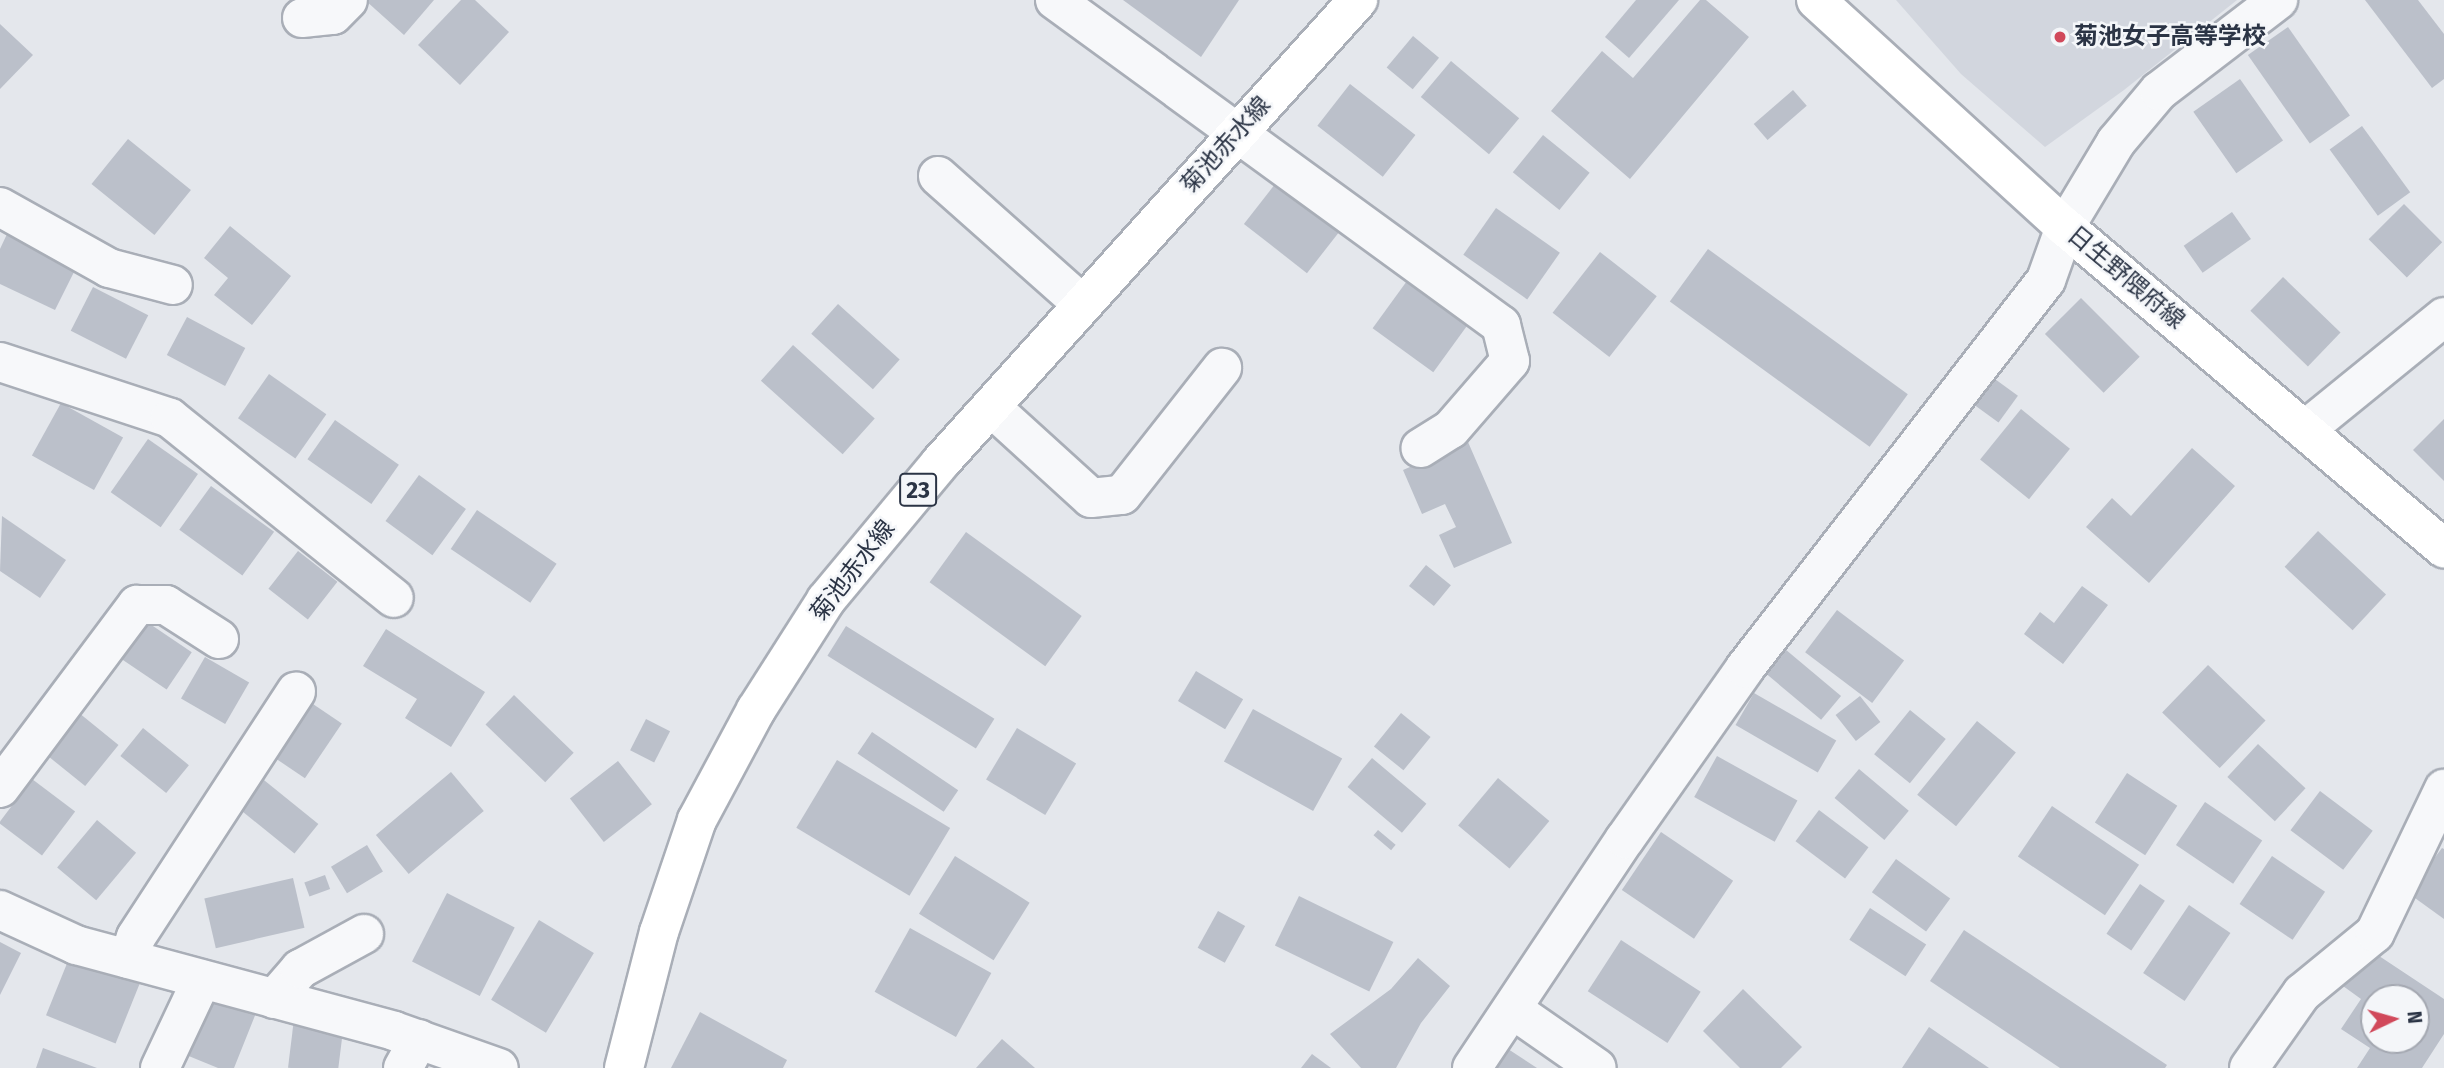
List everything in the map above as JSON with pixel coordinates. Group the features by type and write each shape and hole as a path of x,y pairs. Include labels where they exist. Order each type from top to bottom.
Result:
{"main road":[{"name":"菊池赤水線","path":"624,1068 659,932 697,820 756,710 826,600 1082,304 1358,0"},
{"name":"日生野隈府線","path":"1816,0 2065,227 2444,548"}],"street":[{"path":"302,18 333,15 348,0"},
{"path":"1055,0 1501,325 1510,362 1451,429 1421,448"},
{"path":"1472,1068 1625,839 1745,668 2046,280 2065,227 2116,142 2159,91 2277,0"},
{"path":"938,176 1082,304"},
{"path":"0,207 109,268 173,285"},
{"path":"2305,430 2444,317"},
{"path":"0,362 170,418 394,598"},
{"path":"991,407 1091,498 1122,495 1222,368"},
{"path":"0,788 137,605 166,605 219,639"},
{"path":"128,959 136,937 296,692"},
{"path":"2249,1068 2302,993 2375,933 2444,789"},
{"path":"0,910 76,946 274,999 411,1054 499,1068"},
{"path":"274,999 300,969 364,934"},
{"path":"160,1068 202,979"},
{"path":"1513,1009 1597,1068"}],"shaded area":[{"name":"菊池女子高等学校","path":"1896,0 2237,0 2124,90 2045,147 1961,74"}],"building":[{"path":"365,0 434,0 404,35"},
{"path":"461,0 475,0 509,32 460,85 418,45"},
{"path":"1123,0 1239,0 1201,57"},
{"path":"1636,0 1679,0 1629,58 1605,37"},
{"path":"1700,0 1706,0 1749,37 1630,179 1551,111 1602,51 1633,78"},
{"path":"2365,0 2418,0 2444,34 2444,79 2432,88"},
{"path":"0,24 33,55 0,89"},
{"path":"2288,27 2350,115 2310,144 2248,55"},
{"path":"1413,36 1439,58 1413,89 1387,67"},
{"path":"1451,61 1519,118 1489,154 1421,97"},
{"path":"2240,79 2283,140 2236,173 2193,112"},
{"path":"1350,84 1415,135 1383,177 1317,126"},
{"path":"1793,90 1807,106 1768,140 1754,124"},
{"path":"2362,126 2410,192 2378,216 2330,150"},
{"path":"1543,135 1590,173 1559,210 1513,172"},
{"path":"128,139 191,190 154,235 91,184"},
{"path":"1279,179 1342,228 1307,273 1244,224"},
{"path":"2404,204 2442,242 2407,278 2369,239"},
{"path":"1496,208 1560,253 1527,299 1463,255"},
{"path":"2232,212 2251,239 2203,273 2184,246"},
{"path":"230,226 291,276 252,325 214,295 228,278 204,258"},
{"path":"7,234 76,268 55,310 0,284 0,249"},
{"path":"1708,249 1908,394 1870,447 1670,302"},
{"path":"1600,252 1657,296 1609,357 1553,313"},
{"path":"1412,274 1473,318 1433,372 1373,328"},
{"path":"2283,277 2341,333 2308,366 2250,311"},
{"path":"93,287 148,315 126,359 71,331"},
{"path":"2081,298 2140,357 2104,393 2045,334"},
{"path":"838,304 900,360 873,389 811,334"},
{"path":"187,317 245,348 225,386 167,355"},
{"path":"793,345 875,419 843,454 761,381"},
{"path":"269,374 326,414 295,458 238,418"},
{"path":"1988,374 2018,396 1999,422 1969,401"},
{"path":"61,403 123,437 94,490 32,455"},
{"path":"2021,409 2070,449 2029,499 1980,460"},
{"path":"2444,419 2444,481 2413,450"},
{"path":"335,420 399,465 371,504 307,459"},
{"path":"148,439 198,474 161,527 111,492"},
{"path":"1468,442 1512,543 1454,568 1439,535 1456,527 1445,504 1422,514 1403,470"},
{"path":"2192,448 2235,486 2149,583 2086,527 2112,498 2131,516"},
{"path":"419,475 466,509 432,555 385,521"},
{"path":"211,486 274,532 242,576 179,530"},
{"path":"477,510 557,564 530,603 451,549"},
{"path":"2,516 66,560 40,598 0,571"},
{"path":"2318,531 2386,594 2353,630 2285,567"},
{"path":"966,532 1082,616 1045,666 930,582"},
{"path":"298,551 337,582 308,620 268,589"},
{"path":"1426,565 1451,585 1434,606 1409,586"},
{"path":"2082,586 2108,605 2063,664 2024,634 2040,612 2054,623"},
{"path":"1837,610 1904,661 1872,703 1805,652"},
{"path":"147,622 192,652 167,690 122,659"},
{"path":"846,626 994,719 976,748 827,656"},
{"path":"386,629 485,692 451,747 405,718 417,699 363,666"},
{"path":"1779,644 1841,696 1821,720 1759,668"},
{"path":"205,657 249,682 225,724 181,699"},
{"path":"2208,665 2266,721 2220,768 2162,712"},
{"path":"1196,671 1243,699 1225,729 1178,701"},
{"path":"1754,693 1836,740 1818,773 1736,725"},
{"path":"514,695 574,753 545,782 486,724"},
{"path":"1860,696 1880,722 1856,741 1836,715"},
{"path":"307,700 342,723 305,778 270,755"},
{"path":"68,704 119,745 85,786 35,745"},
{"path":"1253,709 1342,758 1313,811 1224,761"},
{"path":"1910,710 1946,739 1910,783 1874,754"},
{"path":"1401,713 1431,737 1403,770 1374,746"},
{"path":"646,719 670,731 654,762 630,750"},
{"path":"1977,721 2016,752 1956,826 1917,795"},
{"path":"143,728 189,765 166,793 120,756"},
{"path":"1017,728 1076,764 1045,815 986,779"},
{"path":"872,732 958,790 944,812 857,754"},
{"path":"2258,744 2306,788 2275,821 2227,777"},
{"path":"1717,756 1797,801 1775,842 1694,797"},
{"path":"1372,758 1426,804 1402,833 1348,787"},
{"path":"837,760 950,828 909,896 796,828"},
{"path":"618,761 652,804 604,842 570,799"},
{"path":"243,763 318,824 294,854 219,793"},
{"path":"1859,769 1909,811 1884,840 1835,798"},
{"path":"451,772 484,811 409,874 376,835"},
{"path":"2127,773 2177,806 2145,855 2095,822"},
{"path":"1498,778 1549,821 1509,869 1458,825"},
{"path":"32,779 75,811 42,855 0,824"},
{"path":"2320,791 2373,831 2343,870 2291,830"},
{"path":"2205,802 2262,841 2233,884 2176,845"},
{"path":"2052,806 2139,865 2105,915 2018,857"},
{"path":"1819,810 1869,847 1845,878 1796,841"},
{"path":"97,820 136,853 96,900 57,867"},
{"path":"1378,830 1396,845 1391,850 1374,835"},
{"path":"1661,832 1733,881 1694,939 1622,890"},
{"path":"367,845 383,872 347,893 331,867"},
{"path":"2442,848 2444,849 2444,919 2408,893"},
{"path":"955,856 1030,903 994,960 919,914"},
{"path":"2272,856 2325,892 2293,940 2240,904"},
{"path":"1896,859 1950,898 1926,932 1872,892"},
{"path":"325,875 330,889 309,897 304,883"},
{"path":"293,878 304,928 216,948 204,898"},
{"path":"2140,884 2165,901 2131,951 2106,934"},
{"path":"447,893 515,928 480,996 412,962"},
{"path":"1299,896 1393,942 1369,991 1275,945"},
{"path":"2189,905 2230,933 2185,1001 2143,973"},
{"path":"1870,908 1926,944 1905,976 1849,940"},
{"path":"1218,911 1245,926 1225,963 1198,948"},
{"path":"539,920 594,953 546,1033 491,1000"},
{"path":"910,928 991,973 956,1037 875,992"},
{"path":"1964,930 2167,1065 2165,1068 2060,1068 1930,981"},
{"path":"1621,940 1701,992 1667,1043 1588,991"},
{"path":"0,942 21,953 0,995"},
{"path":"2367,948 2421,984 2360,984 2360,998 2343,986"},
{"path":"70,956 140,984 116,1043 46,1015"},
{"path":"1418,958 1450,986 1421,1023 1396,1068 1361,1068 1330,1034 1391,989"},
{"path":"1743,989 1802,1047 1781,1068 1740,1068 1703,1031"},
{"path":"198,990 256,1013 234,1068 218,1068 174,1050"},
{"path":"2430,990 2444,999 2444,1034 2422,1068 2357,1068 2366,1054 2430,1054"},
{"path":"2360,1000 2360,1041 2341,1029"},
{"path":"700,1012 787,1060 783,1068 671,1068"},
{"path":"294,1019 344,1025 338,1068 288,1068"},
{"path":"1929,1027 1989,1068 1902,1068"},
{"path":"1002,1039 1035,1068 976,1068"},
{"path":"1505,1047 1537,1068 1492,1068"},
{"path":"43,1048 97,1068 36,1068"},
{"path":"1312,1054 1331,1068 1301,1068"}],"place":[{"name":"菊池女子高等学校","path":"2060,37"}]}
